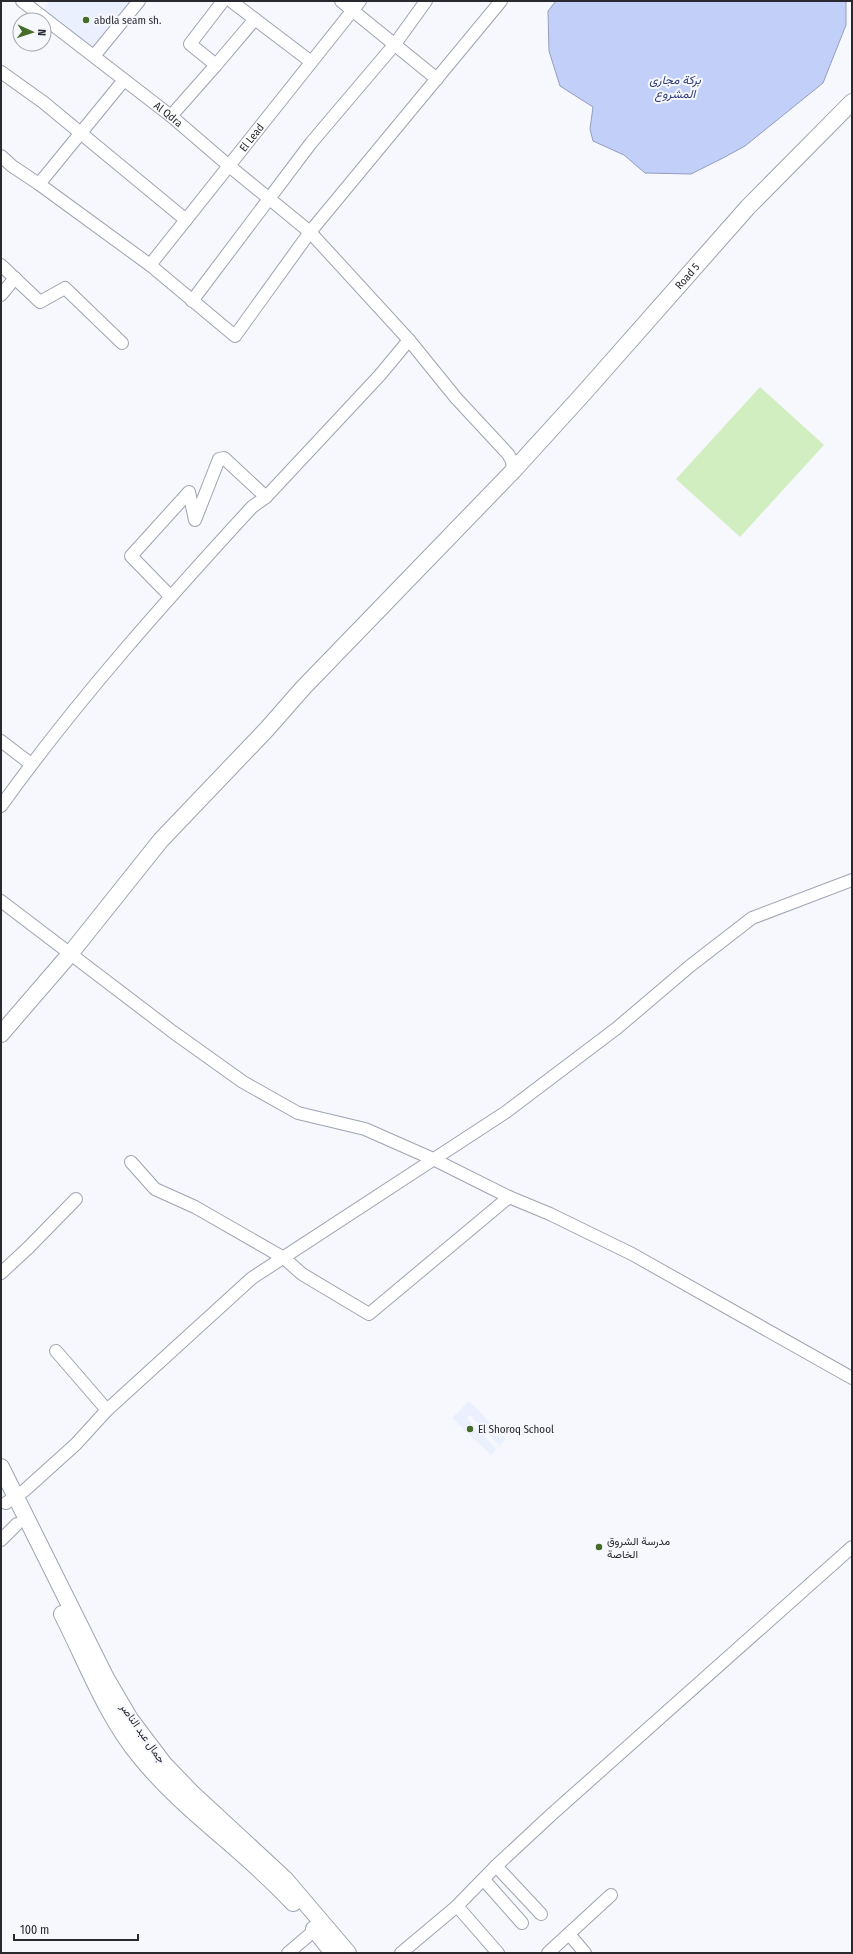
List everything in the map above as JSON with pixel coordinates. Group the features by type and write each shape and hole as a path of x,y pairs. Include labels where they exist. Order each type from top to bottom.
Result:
{"main road":[{"name":"Road 5","path":"1,1034 70,954 161,840 267,729 302,688 513,470 527,453 584,394 748,207 852,102"},
{"name":"جمال عبد الناصر","path":"1,1468 7,1498 17,1524 117,1724 140,1758 195,1814 286,1895 333,1953"},
{"name":"جمال عبد الناصر","path":"7,1498 130,1719 164,1764 191,1792 285,1879 348,1953"}],"street":[{"name":"Al Qdra","path":"22,1 171,116 310,232 408,340 456,398 508,454 512,461 513,470"},
{"path":"94,56 139,1"},
{"path":"216,65 190,44 223,1"},
{"path":"231,1 310,61"},
{"path":"342,1 356,5 395,44 436,79"},
{"path":"192,301 311,143 395,44 426,1"},
{"path":"1,156 12,166 150,265 235,336 310,232 500,1"},
{"name":"El Lead","path":"150,265 310,61 356,5"},
{"path":"171,116 255,19"},
{"path":"1,72 35,95 186,220"},
{"path":"39,184 124,80"},
{"path":"1,266 40,302 65,288 122,343"},
{"path":"1,295 15,278"},
{"path":"1,806 31,764 59,731 74,710 170,596 252,507 266,497 380,375 408,340"},
{"path":"170,596 131,556 189,492 195,520 219,459 224,458 266,497"},
{"path":"1,741 31,764"},
{"path":"7,1498 25,1490 76,1444 107,1410 252,1278 506,1112 617,1028 690,966 752,918 852,880"},
{"path":"1,901 162,1024 243,1082 298,1113 364,1129 433,1159 509,1197 550,1214 632,1254 852,1378"},
{"path":"131,1162 156,1189 195,1207 284,1258 302,1274 369,1314 509,1197"},
{"path":"1,1273 76,1199"},
{"path":"56,1351 107,1410"},
{"path":"1,1540 17,1524"},
{"path":"401,1953 416,1949 496,1866 769,1619 852,1547"},
{"path":"496,1866 541,1914"},
{"path":"484,1880 522,1923"},
{"path":"548,1953 611,1895"},
{"path":"458,1906 498,1953"},
{"path":"288,1953 315,1930"},
{"path":"569,1934 586,1953"}],"shaded area":[{"name":"abdla seam sh.","path":"49,1 132,1 109,31 106,30 91,49 52,17 52,12 45,12 43,10"},
{"name":"El Shoroq School","path":"469,1401 506,1439 491,1455 452,1418","holes":["470,1415 499,1445 496,1449 467,1418"]}],"green space":[{"path":"760,387 824,445 740,537 676,479"}],"water":[{"name":"بركة مجارى المشروع","path":"556,1 846,1 846,25 823,83 745,146 691,174 645,173 624,155 593,141 590,129 593,107 560,86 549,51 548,11"}],"place":[{"name":"abdla seam sh.","path":"86,20"},
{"name":"El Shoroq School","path":"470,1429"},
{"name":"مدرسة الشروق الخاصة","path":"599,1547"}]}
